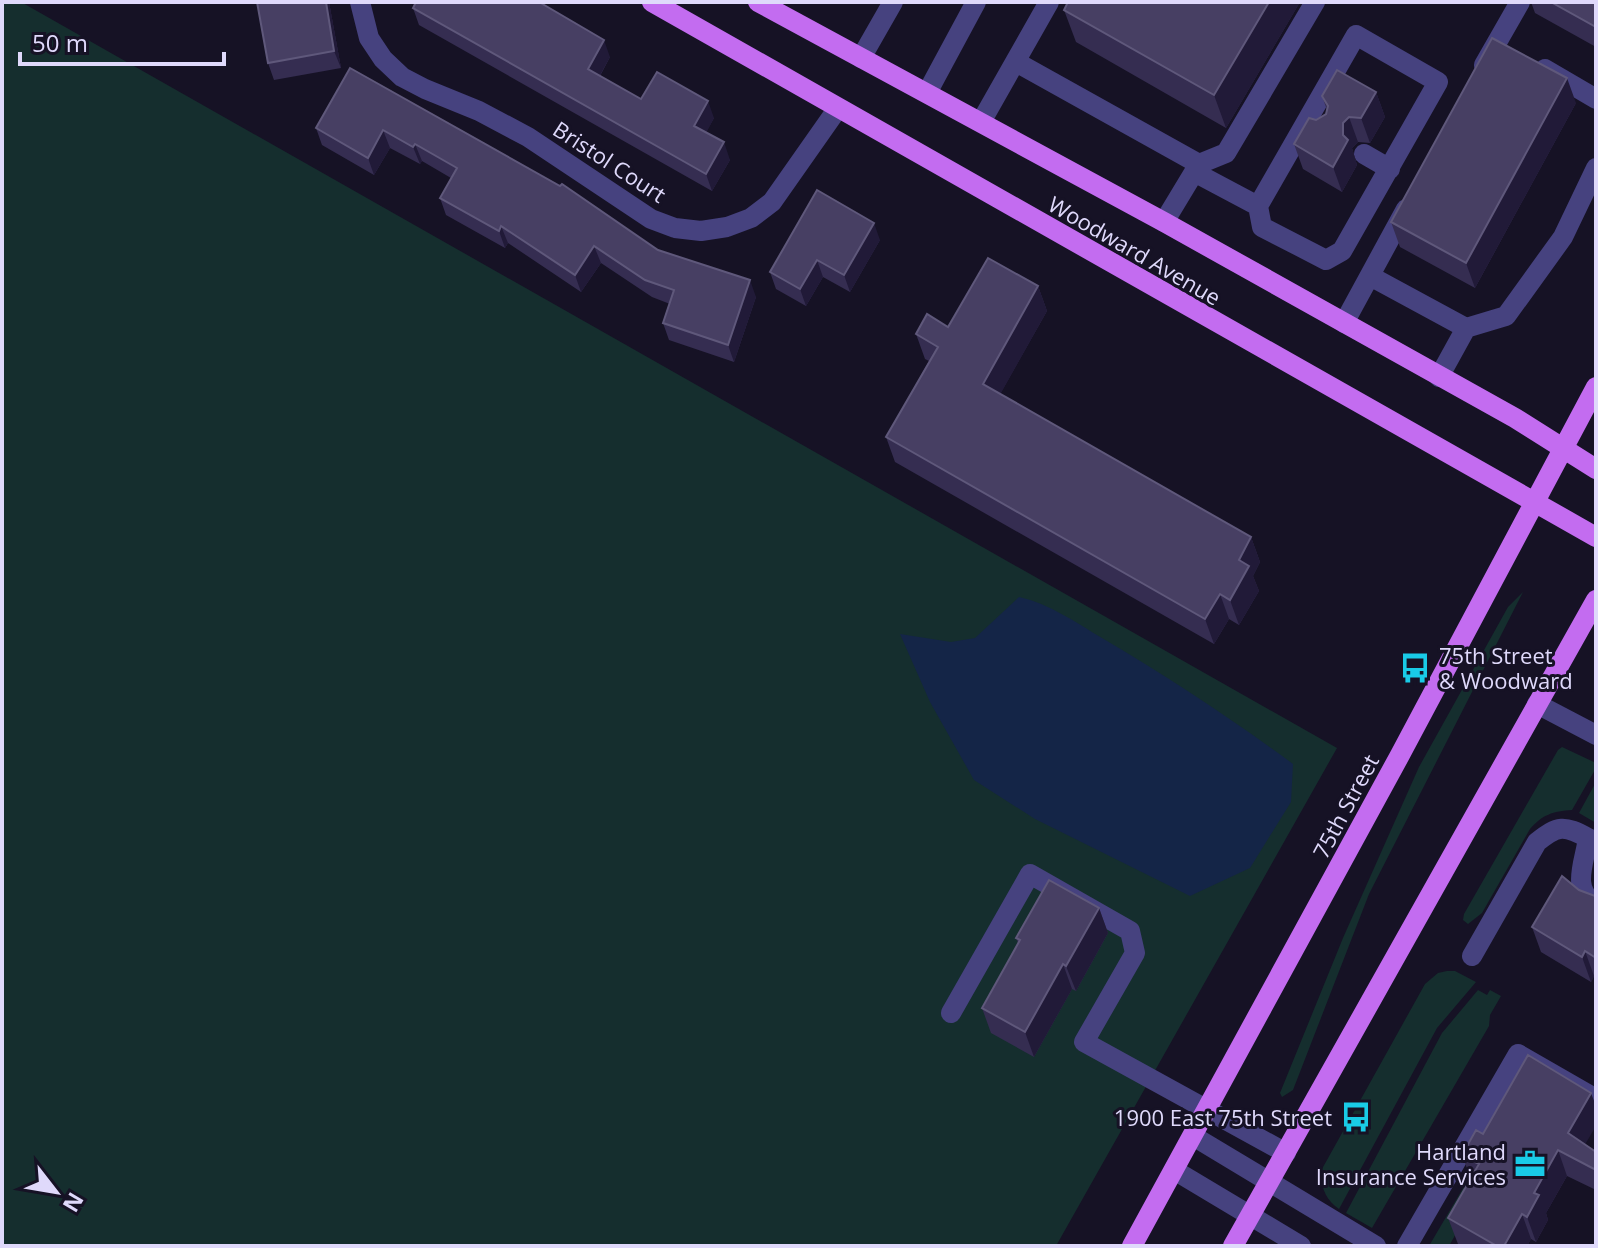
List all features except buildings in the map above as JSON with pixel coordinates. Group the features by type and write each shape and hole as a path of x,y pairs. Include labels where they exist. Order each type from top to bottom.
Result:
{"main road":[{"name":"Woodward Avenue","path":"652,2 1596,537"},
{"name":"Woodward Avenue","path":"758,2 1164,222 1596,469"},
{"name":"75th Street","path":"1132,1246 1596,387"},
{"path":"1233,1246 1596,600"}],"street":[{"name":"Bristol Court","path":"360,2 369,38 383,59 402,77 479,111 528,137 651,219 675,228 701,231 727,227 751,218 780,193 838,108"},
{"path":"861,58 893,2"},
{"path":"927,93 976,2"},
{"path":"981,122 1049,2"},
{"path":"1164,222 1197,168 1226,153 1315,2"},
{"path":"1475,82 1510,48 1520,2"},
{"path":"1356,35 1438,82 1390,169 1342,251 1326,260 1262,227 1258,206 1356,35"},
{"path":"1510,48 1596,99"},
{"path":"1016,62 1258,206"},
{"path":"1306,122 1324,132"},
{"path":"1364,154 1390,169"},
{"path":"1439,377 1466,328 1506,316 1563,237 1596,168"},
{"path":"1344,323 1415,193"},
{"path":"1370,276 1466,328"},
{"path":"1537,704 1596,735"},
{"path":"1472,956 1537,842 1553,829 1566,828 1592,840 1579,883 1586,899 1596,905"},
{"path":"951,1013 1030,874 1130,931 1135,953 1084,1042 1286,1153"},
{"path":"1407,1246 1518,1054 1596,1099"},
{"path":"1193,1136 1376,1246"},
{"path":"1174,1170 1301,1246"}],"green space":[{"path":"2,2 21,2 1337,748 1056,1246 2,1246"},
{"path":"1523,592 1369,894 1293,1090 1282,1097 1280,1093 1343,938 1419,767 1508,607"},
{"path":"1562,747 1596,763 1596,768 1572,810 1548,815 1530,829 1482,913 1468,924 1463,920 1464,914"},
{"path":"1596,782 1596,823 1579,813"},
{"path":"1455,971 1476,982 1437,1028 1339,1209 1324,1192 1322,1169 1425,984 1438,973"},
{"path":"1478,990 1487,995 1490,990 1501,996 1490,1015 1489,1026 1372,1228 1346,1213 1442,1033"},
{"path":"1466,1183 1480,1191 1449,1246 1429,1246"}],"water":[{"path":"1019,597 1062,614 1127,653 1293,764 1291,802 1250,868 1190,896 1035,819 974,780 930,702 900,634 951,642 975,638"}],"place":[{"name":"75th Street & Woodward","path":"1415,668"},
{"name":"1900 East 75th Street","path":"1356,1117"},
{"name":"Hartland Insurance Services","path":"1530,1164"}]}
